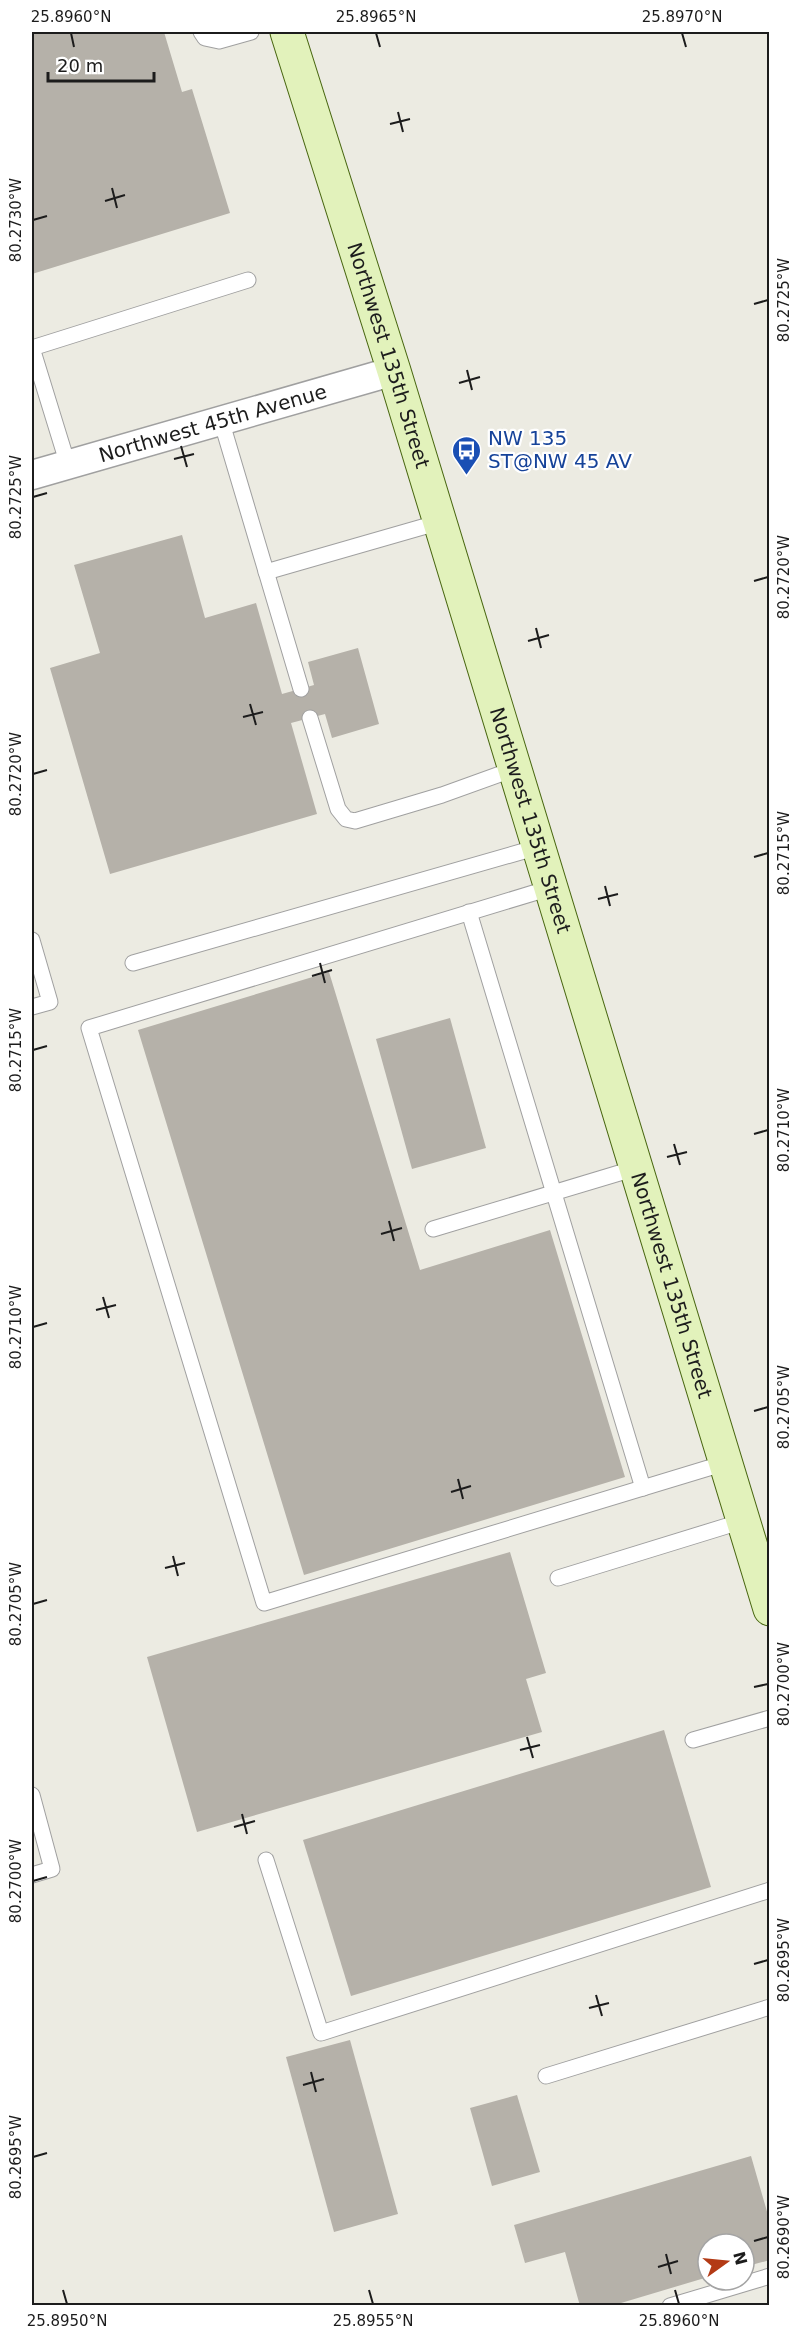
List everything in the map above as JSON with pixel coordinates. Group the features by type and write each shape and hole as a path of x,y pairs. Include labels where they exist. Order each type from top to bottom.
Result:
{"main road":[{"name":"Northwest 135th Street","path":"287,32 394,371 770,1609"}],"street":[{"name":"Northwest 45th Avenue","path":"32,475 394,371"}],"lane":[{"path":"201,32 205,38 219,41 251,32"},
{"path":"68,465 32,348 248,280"},
{"path":"221,420 301,689"},
{"path":"266,572 440,522"},
{"path":"310,718 338,809 346,819 355,821 442,795 514,769"},
{"path":"133,963 538,847"},
{"path":"550,888 89,1028 264,1603 725,1463"},
{"path":"469,912 643,1488"},
{"path":"32,940 50,1002 32,1007"},
{"path":"433,1229 636,1168"},
{"path":"558,1578 743,1521"},
{"path":"693,1740 770,1718"},
{"path":"32,1795 52,1869 32,1875"},
{"path":"266,1860 321,2033 770,1890"},
{"path":"546,2076 770,2007"},
{"path":"670,2306 770,2277"}],"building":[{"path":"32,32 164,32 182,92 192,89 230,213 32,274"},
{"path":"182,535 205,618 256,603 282,694 314,685 308,662 358,648 379,724 332,738 325,714 291,723 317,814 110,874 50,668 100,653 74,565"},
{"path":"329,972 420,1270 550,1230 625,1477 304,1575 138,1030"},
{"path":"450,1018 486,1148 412,1169 376,1039"},
{"path":"510,1552 546,1673 526,1679 542,1732 197,1832 147,1657"},
{"path":"664,1730 711,1887 351,1996 303,1840"},
{"path":"350,2040 398,2214 334,2232 286,2057"},
{"path":"517,2095 540,2172 492,2186 470,2108"},
{"path":"751,2156 770,2222 770,2260 756,2264 756,2232 696,2232 696,2281 611,2306 580,2306 565,2252 525,2263 514,2225"}],"place":[{"name":"NW 135 ST@NW 45 AV","path":"467,476"}]}
